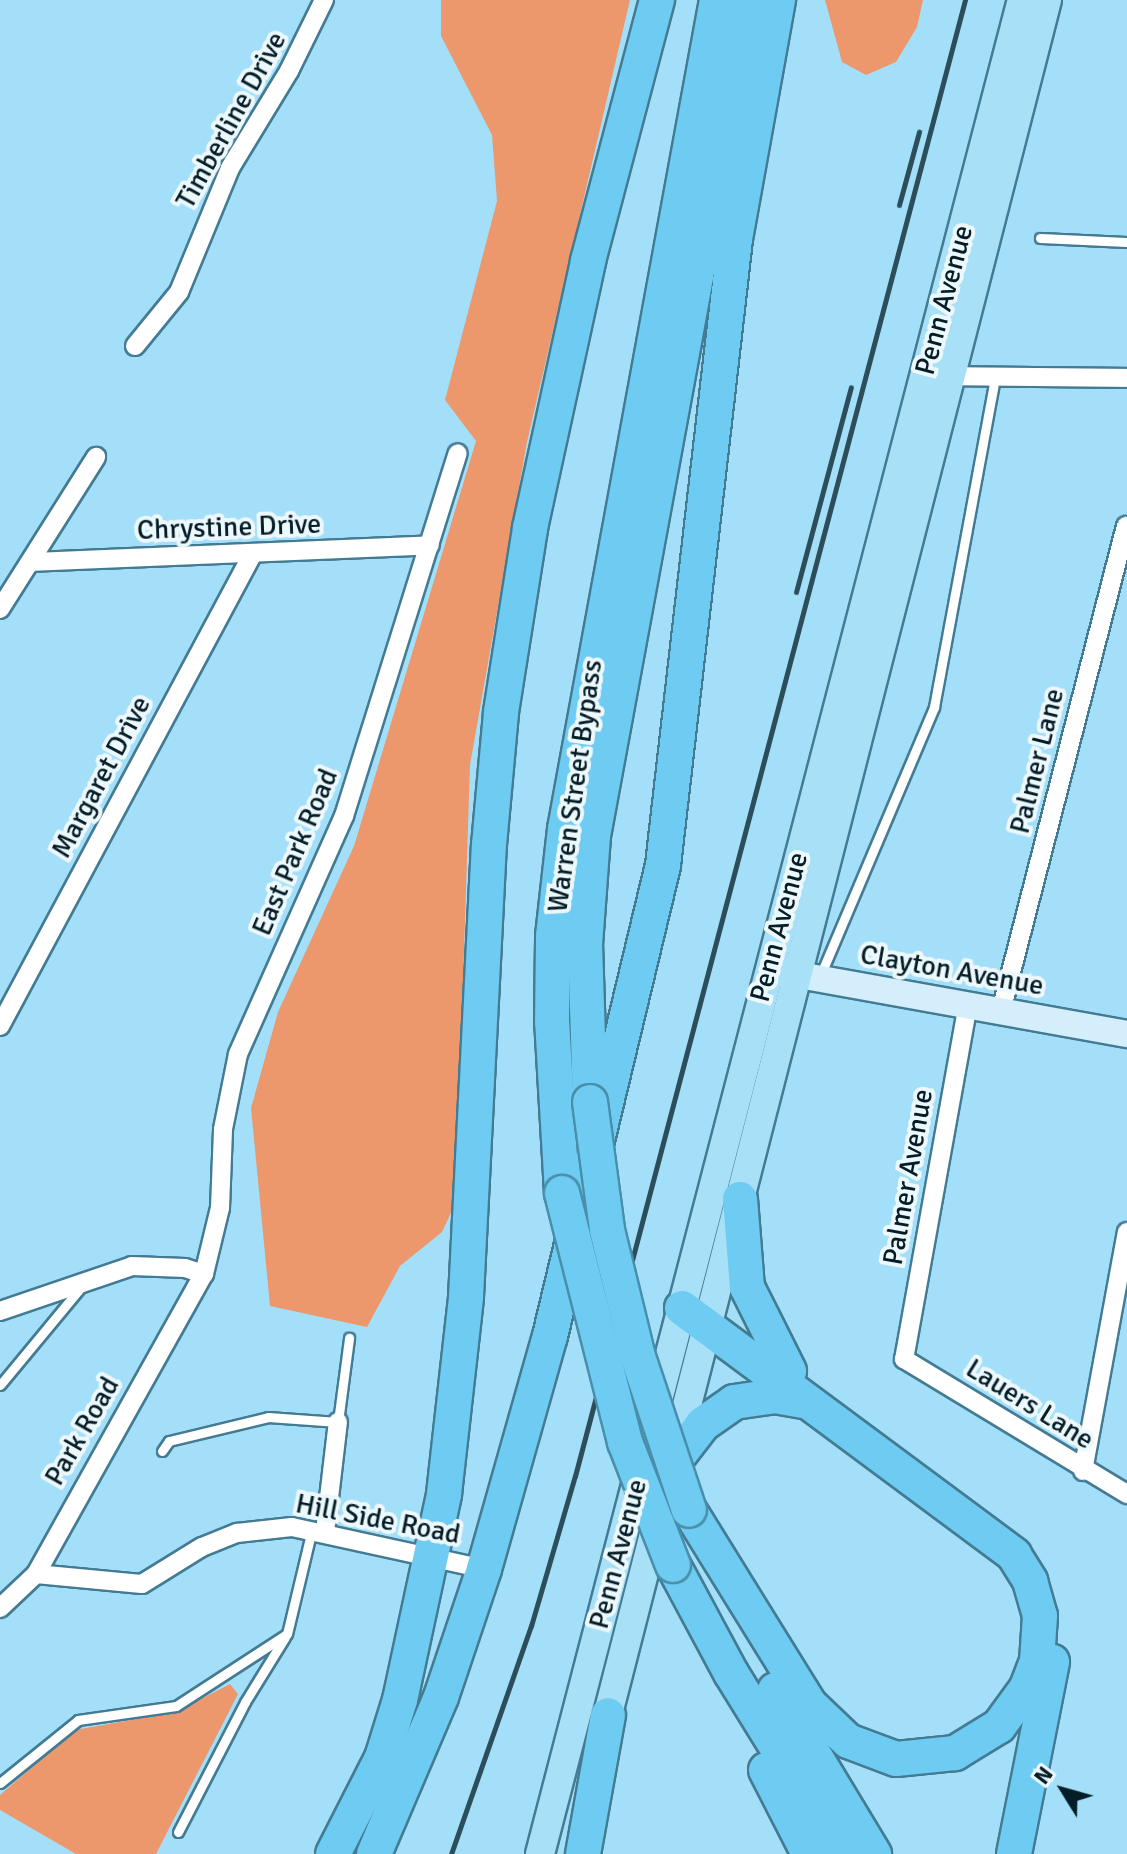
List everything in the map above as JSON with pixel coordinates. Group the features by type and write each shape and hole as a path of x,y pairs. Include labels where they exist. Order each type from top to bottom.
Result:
{"highway":[{"path":"333,1854 382,1758 400,1700 444,1494 459,1373 501,712 530,528 588,261 657,0"},
{"name":"Warren Street Bypass","path":"673,1565 625,1442 562,1193 552,1022 553,936 565,829 717,0"},
{"name":"Warren Street Bypass","path":"689,1510 634,1343 607,1230 590,1102 585,959 593,836 747,0"},
{"path":"374,1854 441,1697 484,1569 550,1336 663,865 735,239 778,0"},
{"path":"740,1199 747,1287 789,1371"},
{"path":"701,1318 789,1371 998,1520 1038,1561 1053,1602 1055,1641 1014,1854"},
{"path":"689,1510 810,1705 836,1733 874,1754 926,1759 967,1749 999,1726 1026,1689 1037,1661 1040,1616 1024,1569 996,1538 805,1402 701,1318"},
{"path":"673,1463 703,1424 734,1402 775,1396 805,1402"},
{"path":"689,1510 731,1613 874,1854"},
{"path":"673,1565 715,1665 809,1854"},
{"path":"673,1565 731,1673 843,1854"},
{"path":"583,1854 608,1715"}],"main road":[{"name":"Penn Avenue","path":"540,1854 807,977 937,374 1022,0"},
{"name":"Penn Avenue","path":"572,1854 673,1463 766,969 1047,0"}],"street":[{"name":"Timberline Drive","path":"135,346 179,292 230,168 289,71 324,0"},
{"path":"937,374 1127,378"},
{"name":"East Park Road","path":"204,1274 220,1208 223,1129 238,1054 344,816 458,453"},
{"path":"0,609 96,457"},
{"name":"Palmer Lane","path":"1001,1011 1126,526"},
{"name":"Chrystine Drive","path":"31,562 252,555 430,545"},
{"name":"Margaret Drive","path":"0,1026 252,555"},
{"name":"Clayton Avenue","path":"766,969 1127,1034"},
{"name":"Palmer Avenue","path":"904,1359 968,1004"},
{"path":"1083,1471 1127,1232"},
{"path":"0,1311 88,1278 132,1266 185,1268 204,1274"},
{"name":"Park Road","path":"0,1608 36,1574 204,1274"},
{"name":"Lauers Lane","path":"904,1359 1083,1471 1127,1494"},
{"path":"318,1531 338,1422"},
{"name":"Hill Side Road","path":"36,1574 142,1584 202,1547 237,1533 318,1531 430,1554 484,1569"}],"lane":[{"path":"1040,238 1127,242"},
{"path":"807,977 934,707 995,377"},
{"path":"0,1385 88,1278"},
{"path":"162,1451 169,1441 268,1417 338,1422 349,1338"},
{"path":"178,1832 245,1702 287,1634 318,1531"},
{"path":"0,1783 78,1720 176,1706 287,1634"}],"shaded area":[{"path":"441,0 630,0 527,442 470,765 456,1202 442,1232 400,1266 367,1327 270,1306 251,1108 278,1012 354,846 476,441 445,400 497,201 492,135 441,36"},
{"path":"825,0 923,0 917,27 896,62 866,75 842,62"},
{"path":"230,1684 238,1694 156,1854 76,1854 0,1810 0,1795 75,1730 176,1712"}],"railway":[{"path":"451,1854 531,1626 575,1476 965,0"},
{"path":"899,205 919,132"},
{"path":"796,592 851,387"}]}
